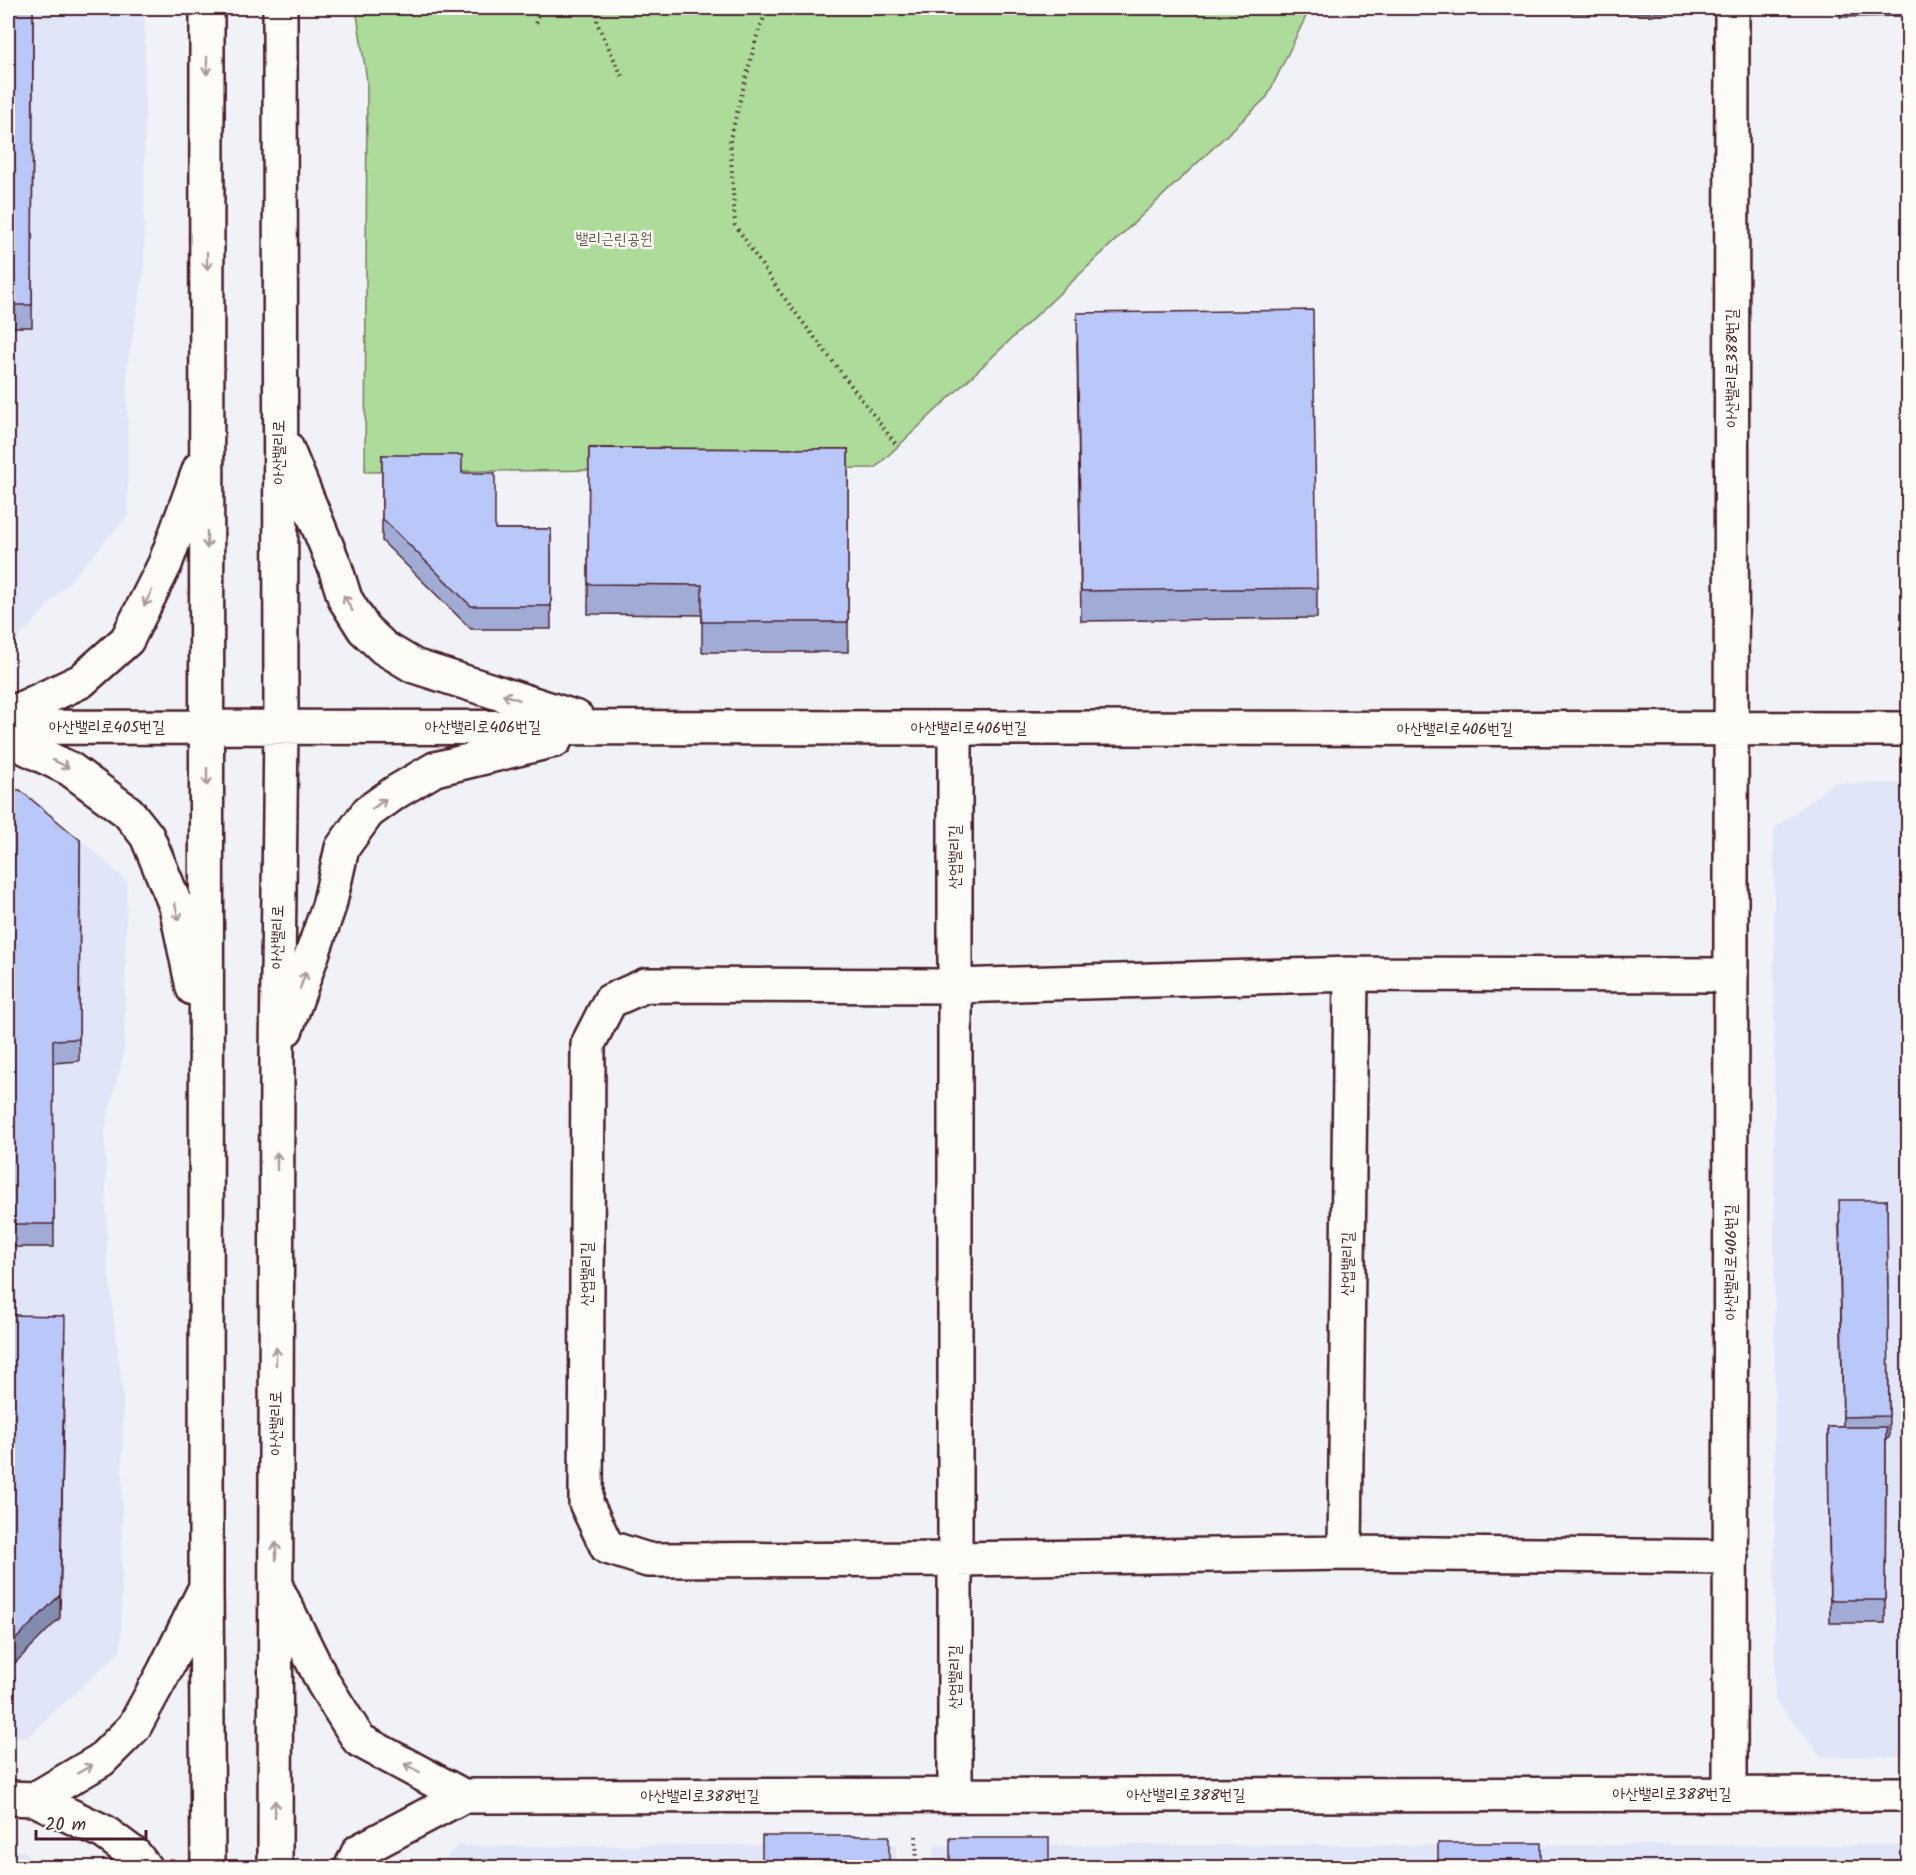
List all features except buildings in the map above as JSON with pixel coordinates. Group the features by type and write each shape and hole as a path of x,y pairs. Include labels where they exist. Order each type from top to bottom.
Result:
{"street":[{"path":"207,8 208,1868"},
{"name":"아산밸리로","path":"275,1868 277,1055 281,727 280,8"},
{"name":"아산밸리로388번길","path":"1731,729 1732,8"},
{"path":"279,431 335,567 345,599 364,628 384,648 414,666 607,728"},
{"path":"8,715 81,681 127,640 165,564 207,446"},
{"name":"아산밸리로405번길","path":"8,727 207,727"},
{"name":"아산밸리로406번길","path":"207,727 1908,729"},
{"path":"277,1055 329,906 342,848 368,812 435,769 607,728"},
{"name":"산업밸리길","path":"956,728 956,1796"},
{"name":"아산밸리로406번길","path":"1730,1794 1731,729"},
{"path":"8,739 70,769 129,812 147,836 176,906 207,1054"},
{"name":"산업밸리길","path":"1345,1553 1351,974"},
{"name":"산업밸리길","path":"1731,975 1351,974 956,986 646,985 610,1001 588,1044 586,1503 607,1546 648,1560 956,1559 1345,1553 1731,1557"},
{"path":"276,1585 324,1684 359,1740 464,1796"},
{"path":"21,1798 101,1760 134,1728 207,1586"},
{"name":"아산밸리로388번길","path":"464,1796 1908,1794"},
{"path":"351,1868 359,1851 464,1796"},
{"path":"21,1798 104,1832 135,1855 145,1868"}],"path":[{"path":"536,23 539,8"},
{"path":"598,8 597,23 622,76"},
{"path":"768,8 758,32 730,139 735,225 779,291 898,447"},
{"path":"916,1836 916,1868"}],"shaded area":[{"path":"8,8 145,8 144,271 127,367 128,516 8,650"},
{"path":"1833,783 1908,783 1908,1756 1822,1757 1775,1700 1774,829"},
{"path":"8,793 29,794 127,881 124,1052 105,1128 107,1259 123,1396 121,1650 27,1738 8,1738"},
{"path":"896,1845 896,1868 437,1868 457,1846"},
{"path":"934,1845 1908,1845 1908,1867 934,1868"},
{"path":"8,1851 24,1851 38,1867 8,1867"}],"green space":[{"name":"밸리근린공원","path":"356,8 1310,8 1267,97 875,468 365,472 367,81"}]}
